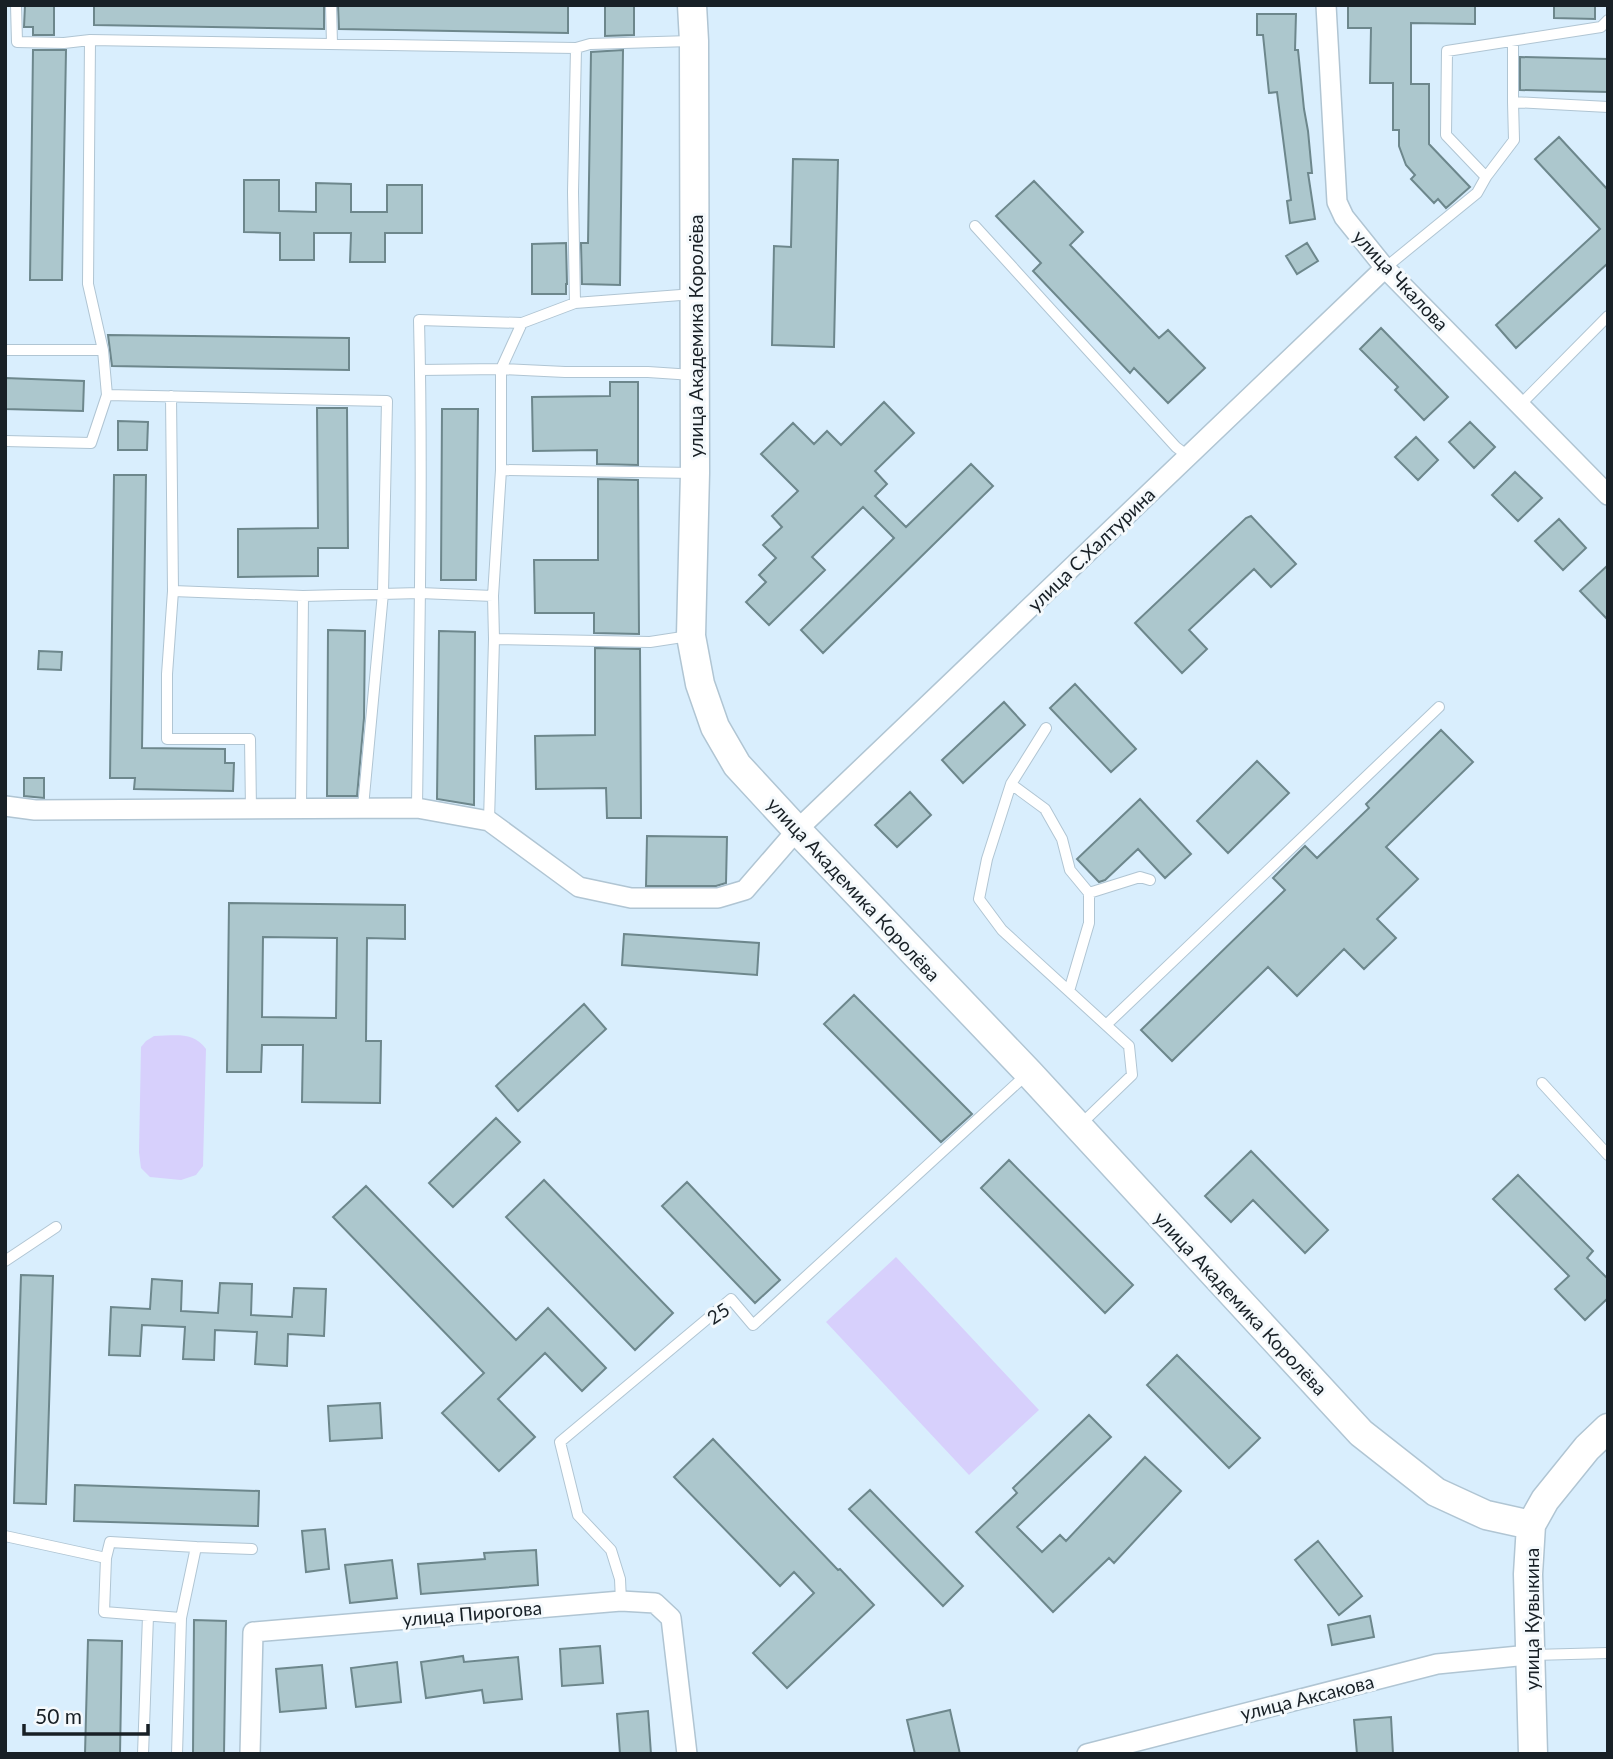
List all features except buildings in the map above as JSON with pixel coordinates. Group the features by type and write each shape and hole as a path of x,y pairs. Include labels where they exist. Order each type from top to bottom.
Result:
{"street":[{"name":"улица Академика Королёва","path":"695,5 695,473 691,636 700,684 715,727 737,765 1029,1073 1361,1433 1436,1492 1486,1515 1531,1525"},
{"name":"улица Чкалова","path":"1326,5 1337,202 1344,217 1385,268 1608,495"},
{"name":"улица С.Халтурина","path":"489,821 579,887 631,898 718,898 746,890 797,830 1385,268"},
{"path":"5,806 35,810 417,808 489,821"},
{"name":"улица Кувыкина","path":"1533,1754 1528,1574 1531,1525 1545,1500 1587,1448 1608,1428"},
{"name":"улица Пирогова","path":"250,1754 253,1632 621,1601 655,1602 671,1618 687,1754"},
{"name":"улица Аксакова","path":"1087,1754 1437,1664 1529,1656"}],"lane":[{"path":"16,5 17,43 90,40 576,48 590,44 694,41"},
{"path":"331,5 332,44"},
{"path":"1486,177 1446,135 1447,51 1601,27 1608,20"},
{"path":"5,442 91,443 107,395 103,350 88,285 90,40"},
{"path":"1385,268 1477,193 1514,140 1513,41"},
{"path":"575,303 573,192 576,48"},
{"path":"1513,102 1608,107"},
{"path":"975,226 1176,447 1188,456"},
{"path":"417,808 420,593 419,320 522,323 575,303 695,294"},
{"path":"1520,405 1608,316"},
{"path":"489,821 493,596 501,470 502,369 522,323"},
{"path":"5,350 103,350"},
{"path":"420,370 502,369 694,375"},
{"path":"107,395 387,401 383,593 363,807"},
{"path":"171,396 173,590 167,674 167,739 250,739 251,809"},
{"path":"501,470 695,473"},
{"path":"173,590 303,596 420,593 493,596"},
{"path":"301,808 303,596"},
{"path":"494,639 650,642 691,636"},
{"path":"1107,1026 1440,707"},
{"path":"1046,728 1011,783 987,859 979,899 1002,930 1129,1046 1132,1075 1079,1127"},
{"path":"1011,783 1045,809 1062,839 1070,870 1089,893 1089,923 1069,991"},
{"path":"1089,893 1140,877 1150,880"},
{"name":"25","path":"621,1601 620,1579 611,1550 578,1515 560,1442 731,1299 752,1325 1029,1073"},
{"path":"1542,1083 1608,1155"},
{"path":"5,1261 56,1227"},
{"path":"5,1536 107,1558"},
{"path":"181,1618 104,1612 110,1542 251,1549"},
{"path":"177,1754 181,1618 196,1547"},
{"path":"143,1754 148,1616"},
{"path":"1529,1656 1608,1653"}],"shaded area":[{"path":"154,1036 189,1037 206,1049 203,1166 196,1175 181,1180 150,1177 141,1168 141,1047"},
{"path":"896,1257 1039,1410 969,1475 826,1322"}]}
